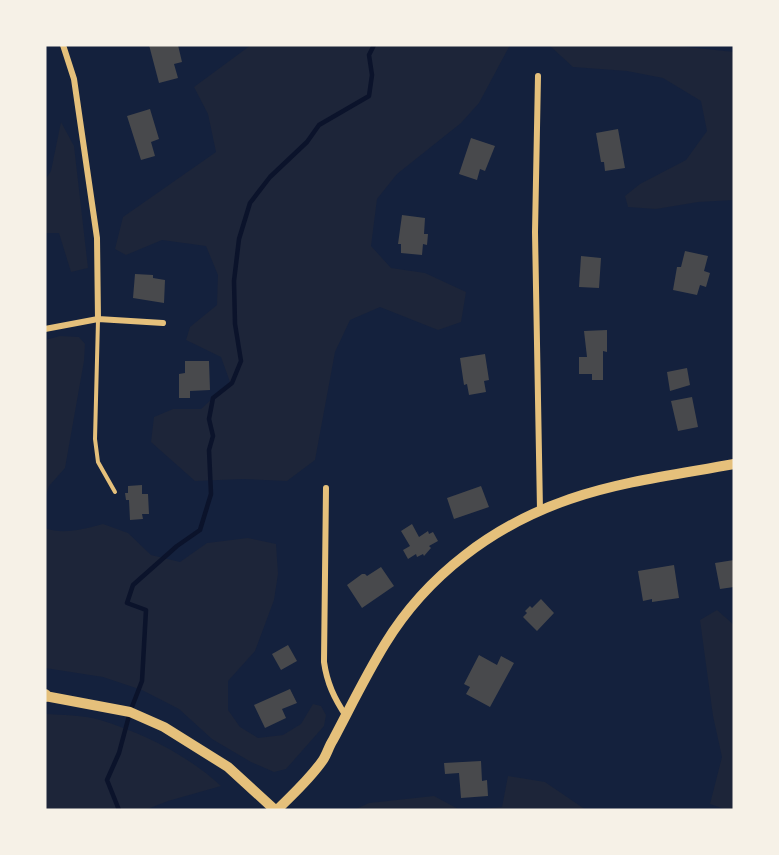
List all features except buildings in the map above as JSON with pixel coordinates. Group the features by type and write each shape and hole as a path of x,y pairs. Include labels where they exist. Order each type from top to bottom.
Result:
{"main road":[{"path":"45,696 130,712 164,727 228,767 276,810 305,783 323,759 387,641 407,611 431,585 483,540 540,510 572,498 734,464"}],"street":[{"path":"63,45 74,79 97,238 98,319"},
{"path":"538,76 535,232 540,510"},
{"path":"45,329 98,319 163,323"},
{"path":"326,488 324,662 327,681 333,697 346,717"}],"lane":[{"path":"98,319 95,439 98,462 115,492"}],"shaded area":[{"path":"251,45 510,45 479,103 461,123 397,174 377,199 371,246 391,268 425,273 466,292 461,322 438,330 380,307 350,320 335,352 315,460 287,481 243,479 195,481 151,442 154,417 173,409 201,409 230,382 221,357 186,340 190,327 217,305 218,275 206,246 162,240 126,255 115,249 123,217 216,152 208,114 194,87"},
{"path":"549,45 669,45 734,52 734,200 698,202 656,209 628,207 625,196 640,184 686,160 707,131 701,101 663,78 627,71 573,67"},
{"path":"61,122 74,146 88,268 71,272 59,233 45,233 45,180 51,171"},
{"path":"60,336 79,337 85,344 84,361 65,468 49,486 45,498 45,340"},
{"path":"103,524 128,533 151,555 180,562 207,543 248,538 276,544 278,574 274,600 255,651 228,681 228,710 240,727 258,738 283,735 301,724 313,704 321,706 326,715 324,726 286,769 274,772 251,762 212,739 179,709 142,690 103,677 45,668 45,528 67,531"},
{"path":"717,610 734,625 734,810 710,804 722,757 713,716 700,620"},
{"path":"45,714 93,718 116,725 180,755 221,786 145,810 45,810"},
{"path":"508,776 545,782 586,810 471,810 502,807"},
{"path":"434,796 460,810 354,810 369,803"}],"waterway":[{"path":"119,810 107,780 119,753 130,712 142,681 146,610 127,603 133,585 177,546 200,530 211,494 209,450 213,436 209,419 213,398 232,383 241,361 235,324 234,281 239,239 250,203 270,177 307,142 319,125 369,96 372,75 369,55 374,45"}]}
